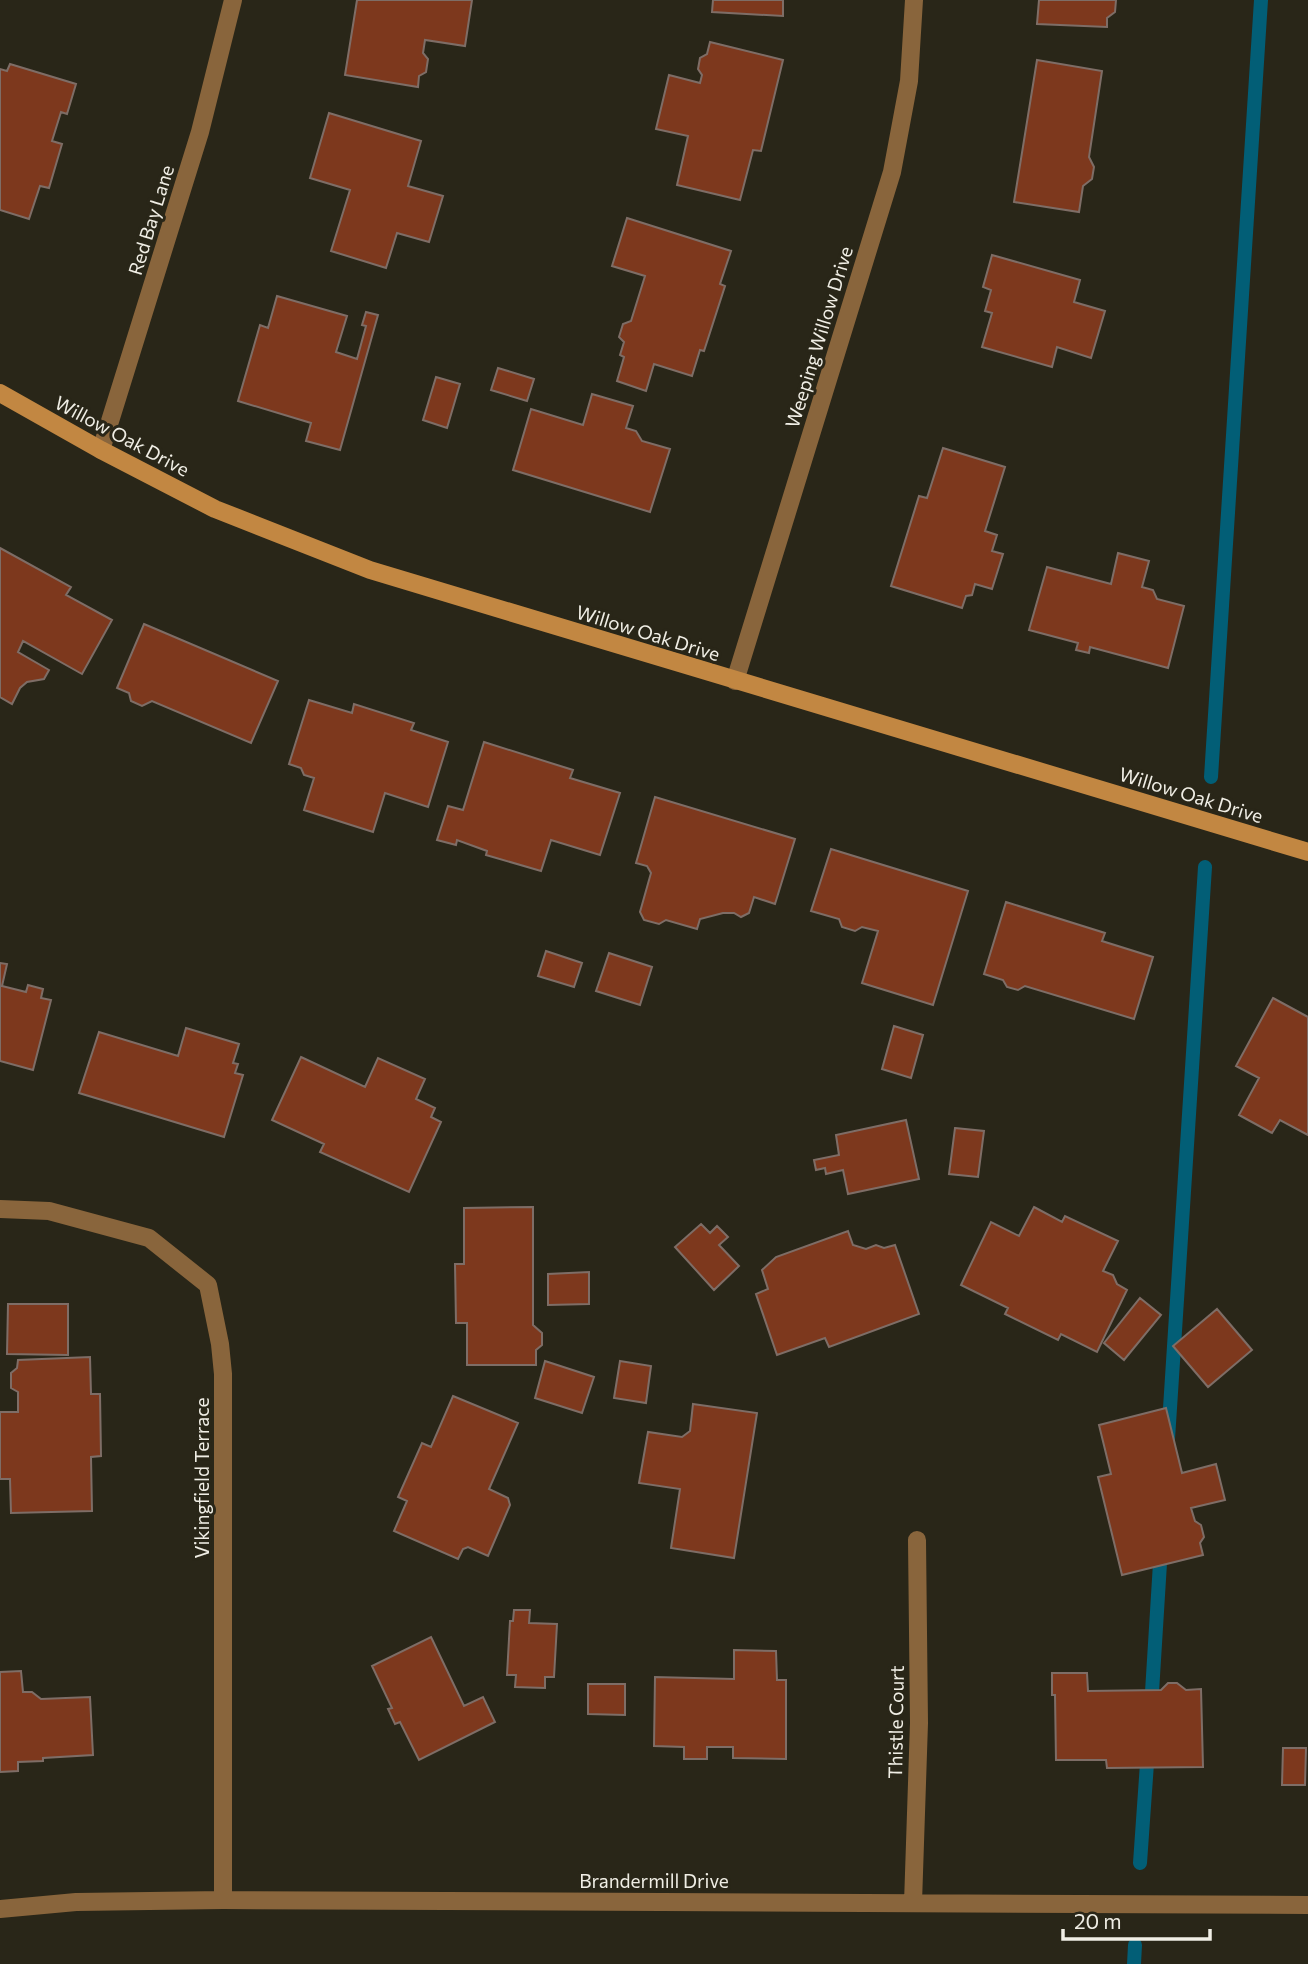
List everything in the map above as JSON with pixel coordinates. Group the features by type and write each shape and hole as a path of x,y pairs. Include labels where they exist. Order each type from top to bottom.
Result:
{"street":[{"name":"Red Bay Lane","path":"101,450 200,132 233,0"},
{"name":"Weeping Willow Drive","path":"735,681 892,172 909,81 914,0"},
{"name":"Willow Oak Drive","path":"0,393 101,450 215,509 370,570 1308,852"},
{"name":"Vikingfield Terrace","path":"0,1209 48,1211 149,1238 208,1285 223,1374 223,1900"},
{"name":"Thistle Court","path":"914,1903 919,1723 917,1540"},
{"name":"Brandermill Drive","path":"0,1909 76,1902 223,1900 1308,1905"}],"building":[{"path":"357,0 472,0 465,46 425,40 423,53 428,59 426,72 419,76 418,87 345,75"},
{"path":"713,0 783,0 783,16 712,12"},
{"path":"1039,0 1116,0 1115,12 1107,18 1107,27 1037,24"},
{"path":"710,42 783,60 761,151 753,150 740,200 677,185 688,136 656,129 669,75 700,83 700,58 707,54"},
{"path":"1037,60 1102,71 1089,157 1094,167 1092,179 1083,186 1079,212 1014,202"},
{"path":"10,64 76,84 67,114 61,112 52,141 62,144 49,188 40,186 29,219 0,210 0,69 7,71"},
{"path":"329,113 421,141 408,186 443,196 429,242 397,233 386,268 331,251 350,190 310,178"},
{"path":"627,218 731,251 720,284 725,286 704,351 700,350 692,376 654,364 646,391 617,381 624,357 620,355 624,342 619,337 623,324 631,321 645,276 612,266"},
{"path":"992,255 1080,280 1074,302 1105,311 1091,358 1057,347 1052,367 982,347 992,313 985,311 991,290 983,287"},
{"path":"277,296 347,316 336,352 357,359 366,326 362,325 366,312 378,315 340,450 306,441 311,423 238,401 260,325 268,328"},
{"path":"498,368 534,379 527,401 491,390"},
{"path":"436,377 460,384 447,428 423,420"},
{"path":"592,394 633,406 626,428 636,431 642,441 670,449 650,512 513,470 531,409 583,425"},
{"path":"943,448 1005,467 985,531 997,535 992,551 1003,554 992,589 975,584 972,595 966,596 962,608 891,586 919,496 927,498"},
{"path":"0,548 71,587 66,595 112,620 82,674 23,641 18,652 49,670 44,679 27,682 20,688 12,704 0,697"},
{"path":"1118,553 1149,561 1142,587 1153,590 1157,599 1184,606 1168,668 1090,647 1089,653 1076,650 1078,643 1029,630 1047,567 1111,584"},
{"path":"144,624 278,681 251,743 152,701 142,706 131,701 129,693 117,688"},
{"path":"309,700 352,713 354,704 414,723 411,730 448,742 428,807 385,793 373,832 304,810 314,778 304,775 301,768 289,764"},
{"path":"484,742 573,770 570,778 620,793 600,855 551,840 541,871 486,855 487,851 457,840 456,845 437,840 448,806 463,810"},
{"path":"655,797 795,839 775,904 754,897 749,913 741,917 734,913 723,913 700,919 697,929 666,920 659,924 644,920 640,912 651,873 647,866 636,863"},
{"path":"831,849 968,891 933,1005 862,983 878,931 862,927 855,931 842,927 839,919 811,911"},
{"path":"1006,902 1105,933 1102,941 1153,957 1134,1019 1025,986 1018,990 1007,987 1003,980 984,974"},
{"path":"546,951 582,963 574,987 538,976"},
{"path":"609,953 652,967 640,1005 596,991"},
{"path":"0,963 7,964 2,986 26,992 28,985 43,989 41,998 51,1000 33,1070 0,1061"},
{"path":"1273,998 1308,1017 1308,1135 1280,1120 1272,1133 1239,1115 1259,1078 1236,1066"},
{"path":"894,1026 923,1035 911,1078 882,1069"},
{"path":"186,1028 239,1044 233,1063 238,1064 235,1073 243,1075 224,1137 79,1093 99,1032 178,1056"},
{"path":"301,1057 365,1087 378,1058 425,1079 416,1099 435,1108 431,1117 441,1122 409,1192 320,1152 324,1144 272,1120"},
{"path":"906,1120 919,1179 848,1194 843,1170 826,1174 825,1168 816,1170 814,1160 839,1155 836,1135"},
{"path":"955,1128 984,1131 978,1177 949,1174"},
{"path":"533,1207 533,1325 542,1333 542,1345 536,1350 536,1365 467,1365 467,1323 456,1323 455,1264 464,1264 464,1208"},
{"path":"1034,1207 1062,1222 1065,1216 1118,1241 1103,1271 1113,1275 1117,1284 1127,1290 1097,1352 1061,1334 1058,1340 1005,1314 1008,1308 961,1285 991,1222 1019,1236"},
{"path":"701,1224 710,1233 717,1226 728,1237 719,1245 739,1266 714,1290 675,1247"},
{"path":"848,1231 853,1245 866,1249 876,1245 884,1248 895,1245 919,1314 829,1347 825,1338 777,1355 756,1294 768,1289 762,1270 776,1257"},
{"path":"589,1272 589,1304 548,1305 548,1274"},
{"path":"1140,1298 1161,1315 1124,1360 1104,1343"},
{"path":"8,1304 68,1304 68,1355 7,1354"},
{"path":"1217,1309 1252,1350 1208,1387 1173,1346"},
{"path":"90,1357 91,1394 100,1394 101,1456 91,1457 92,1511 11,1513 10,1479 0,1479 0,1412 18,1412 18,1392 11,1388 11,1373 17,1368 18,1360"},
{"path":"545,1361 594,1377 582,1413 535,1398"},
{"path":"620,1361 651,1366 646,1403 614,1398"},
{"path":"453,1396 518,1423 489,1489 508,1498 510,1505 488,1556 468,1547 463,1549 458,1559 394,1531 407,1501 398,1497 422,1443 431,1447"},
{"path":"693,1404 757,1413 734,1558 671,1548 680,1489 639,1483 648,1432 682,1437 690,1431"},
{"path":"1166,1408 1182,1473 1216,1464 1225,1500 1191,1508 1195,1521 1201,1525 1204,1537 1200,1543 1203,1555 1122,1575 1098,1477 1111,1474 1099,1425"},
{"path":"514,1610 530,1610 529,1623 557,1624 554,1677 545,1677 545,1688 515,1687 516,1675 507,1675 510,1621 513,1621"},
{"path":"431,1637 464,1706 483,1697 495,1722 419,1760 400,1722 395,1724 388,1709 392,1708 372,1666"},
{"path":"734,1650 776,1651 777,1680 786,1680 786,1759 733,1758 733,1747 707,1747 707,1759 684,1759 684,1747 654,1746 655,1677 734,1679"},
{"path":"21,1671 23,1692 32,1692 41,1699 90,1697 93,1755 18,1762 18,1771 0,1772 0,1672"},
{"path":"1052,1673 1087,1673 1088,1691 1161,1690 1168,1683 1177,1683 1186,1690 1201,1689 1203,1767 1107,1768 1106,1760 1056,1760"},
{"path":"588,1684 625,1684 625,1715 588,1714"},
{"path":"1283,1748 1306,1748 1305,1785 1282,1785"}],"waterway":[{"path":"1211,777 1261,0"},
{"path":"1168,1439 1205,867"},
{"path":"1151,1708 1161,1547"},
{"path":"1140,1863 1148,1749"},
{"path":"1134,1964 1135,1945"}]}
